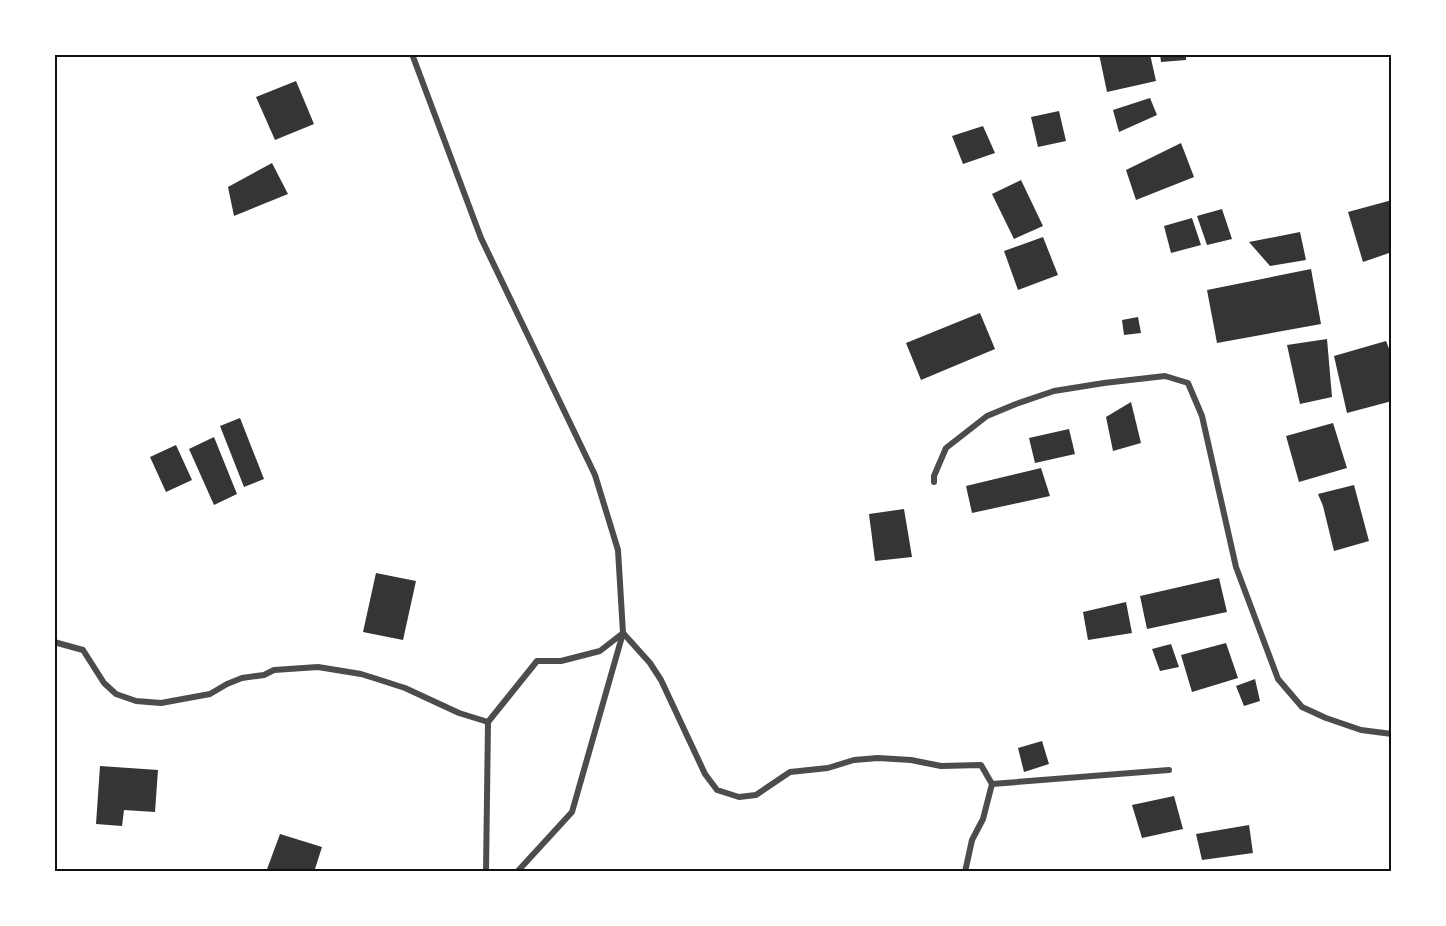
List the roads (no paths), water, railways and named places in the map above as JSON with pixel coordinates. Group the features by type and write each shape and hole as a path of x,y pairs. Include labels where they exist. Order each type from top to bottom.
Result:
{"street":[{"path":"412,54 481,238 595,475 618,550 623,633 572,812 517,872"},
{"path":"934,482 934,476 946,448 987,416 1016,404 1054,391 1104,383 1165,376 1188,383 1202,416 1236,567 1278,679 1302,707 1360,730 1392,734"},
{"path":"486,872 488,722 537,661 561,661 600,651 623,633"},
{"path":"623,633 650,663 661,680 705,774 717,790 739,797 756,795 790,772 828,768 854,760 878,758 911,760 941,766 981,765 992,784 983,819 972,840 965,872"},
{"path":"54,642 83,650 104,683 116,694 136,701 161,704 210,694 242,678 264,675 274,670 318,667 369,676 488,722"},
{"path":"992,784 1169,770"}]}
